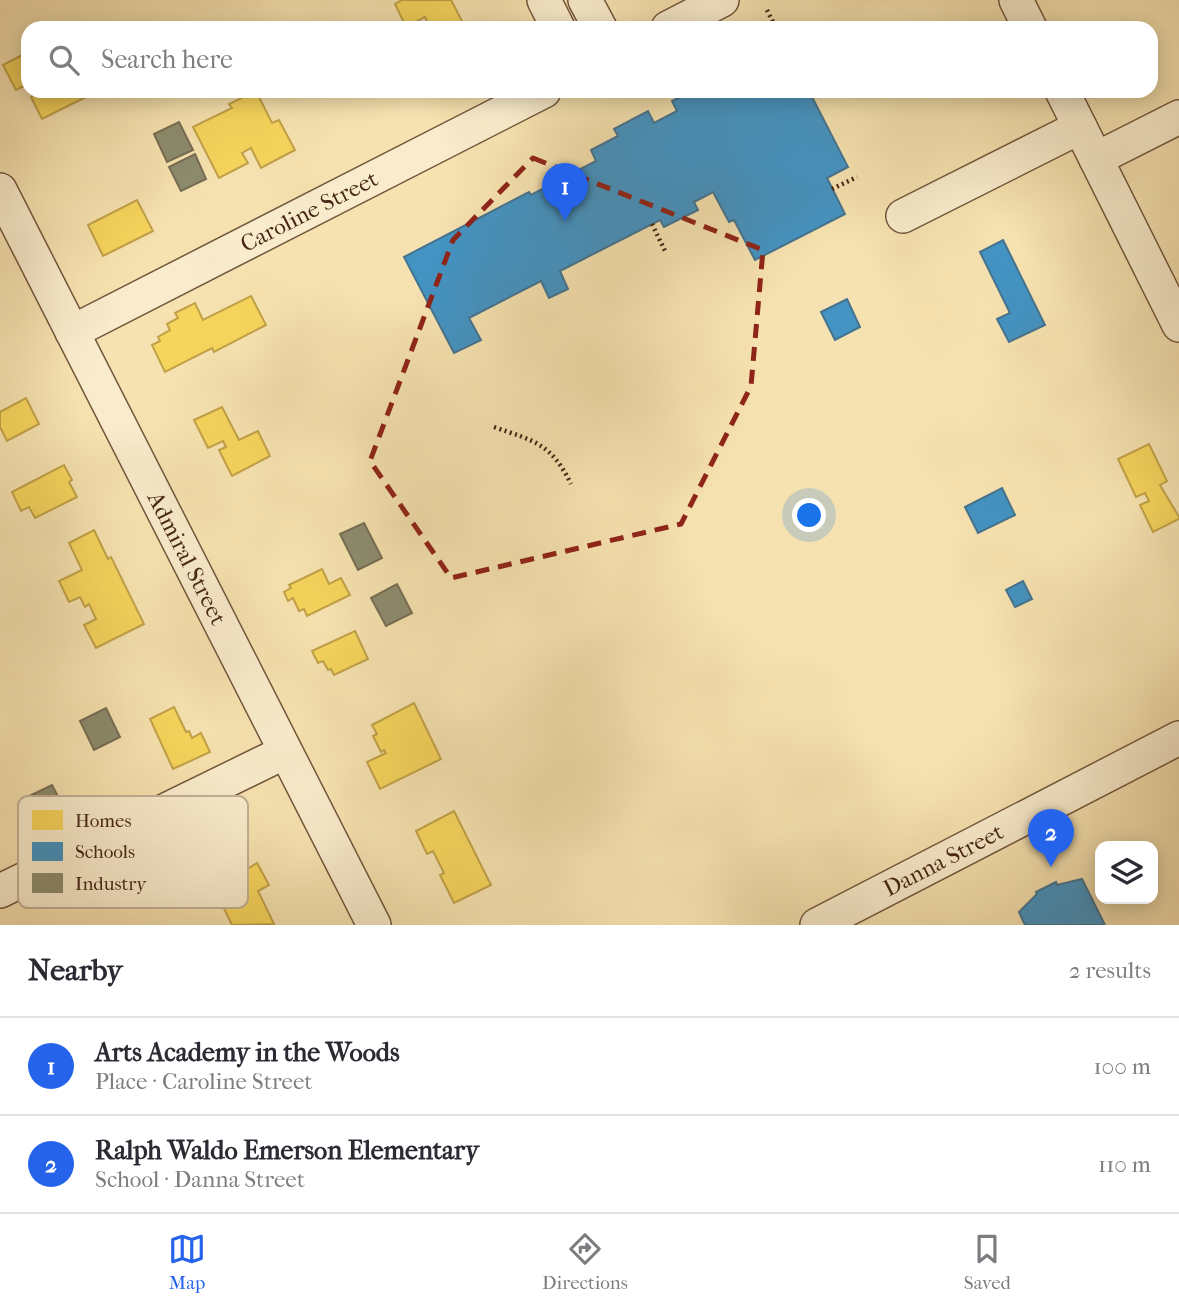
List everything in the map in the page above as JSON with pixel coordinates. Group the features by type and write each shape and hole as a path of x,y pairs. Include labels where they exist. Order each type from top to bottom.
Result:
{"street":[{"path":"544,0 554,21"},
{"path":"586,0 596,21"},
{"path":"681,21 722,0"},
{"path":"1016,0 1026,21"},
{"name":"Caroline Street","path":"72,332 530,98"},
{"path":"1066,98 1179,325"},
{"path":"1096,159 1179,117"},
{"path":"903,216 1080,127"},
{"name":"Admiral Street","path":"0,190 374,925"},
{"name":"Danna Street","path":"817,925 1179,738"},
{"path":"195,796 285,752"},
{"path":"0,891 18,882"}],"path":[{"path":"767,10 772,21"},
{"path":"832,189 857,177"},
{"path":"652,224 665,251"},
{"path":"494,426 538,442 561,464 571,484"}],"highlighted area":[{"path":"533,158 763,250 751,386 681,524 451,578 370,461 453,240"}],"building: Homes":[{"path":"402,0 451,0 462,21 427,21 425,17 417,21 403,21 395,4"},
{"path":"21,56 21,88 16,90 3,65"},
{"path":"32,98 84,98 42,119"},
{"path":"241,98 260,98 272,123 279,120 295,150 261,168 251,148 242,153 248,163 219,178 193,127 232,108 229,104"},
{"path":"137,200 153,231 103,256 88,225"},
{"path":"251,296 266,325 214,352 212,348 165,372 152,345 160,341 158,337 170,330 167,324 178,318 175,313 195,303 203,320"},
{"path":"26,398 39,424 7,441 0,427 0,412"},
{"path":"222,407 239,440 258,431 270,456 232,476 219,450 226,447 223,441 208,448 194,420"},
{"path":"1149,444 1167,481 1160,485 1179,517 1153,532 1140,505 1149,501 1145,493 1136,497 1118,459"},
{"path":"64,465 77,497 35,518 29,507 21,511 12,492"},
{"path":"94,530 108,559 111,557 144,624 96,648 84,625 96,619 89,604 85,607 80,597 69,602 59,581 82,570 69,543"},
{"path":"322,569 329,584 341,578 350,595 307,616 304,609 299,611 293,598 288,601 284,592 291,588 289,585"},
{"path":"355,631 368,659 334,675 323,661 318,663 312,651"},
{"path":"414,703 441,759 380,789 367,762 386,753 384,750 381,752 373,736 377,734 372,725"},
{"path":"174,707 186,732 189,731 192,738 201,733 210,752 173,769 150,719"},
{"path":"454,811 491,885 454,903 440,875 444,873 433,851 427,854 416,831"},
{"path":"257,863 269,885 258,891 274,924 232,925 224,908 248,908 248,868"}],"building: Schools":[{"path":"678,98 813,98 848,167 827,178 845,214 755,260 734,220 729,222 713,192 694,202 698,210 664,227 660,220 560,271 568,289 549,298 541,281 469,318 481,340 454,353 404,257 529,192 531,195 596,161 591,150 618,136 614,129 648,111 654,123 677,111 672,101"},
{"path":"1003,240 1045,325 1009,342 997,319 1010,313 980,252"},
{"path":"847,299 860,327 835,340 821,312"},
{"path":"1002,488 1015,515 978,533 965,507"},
{"path":"1023,581 1032,599 1015,607 1006,590"},
{"path":"1082,879 1105,925 1025,925 1019,912 1036,892 1056,882 1057,885"}],"building: Industry":[{"path":"179,122 193,150 167,162 154,134"},
{"path":"195,154 206,179 181,191 169,167"},
{"path":"364,523 382,558 358,570 340,534"},
{"path":"397,584 412,613 386,626 371,598"},
{"path":"106,708 120,737 94,750 80,721"},
{"path":"52,785 58,796 29,796"}],"place":[{"name":"Arts Academy in the Woods","path":"565,221"},
{"name":"Ralph Waldo Emerson Elementary","path":"1051,867"}]}
